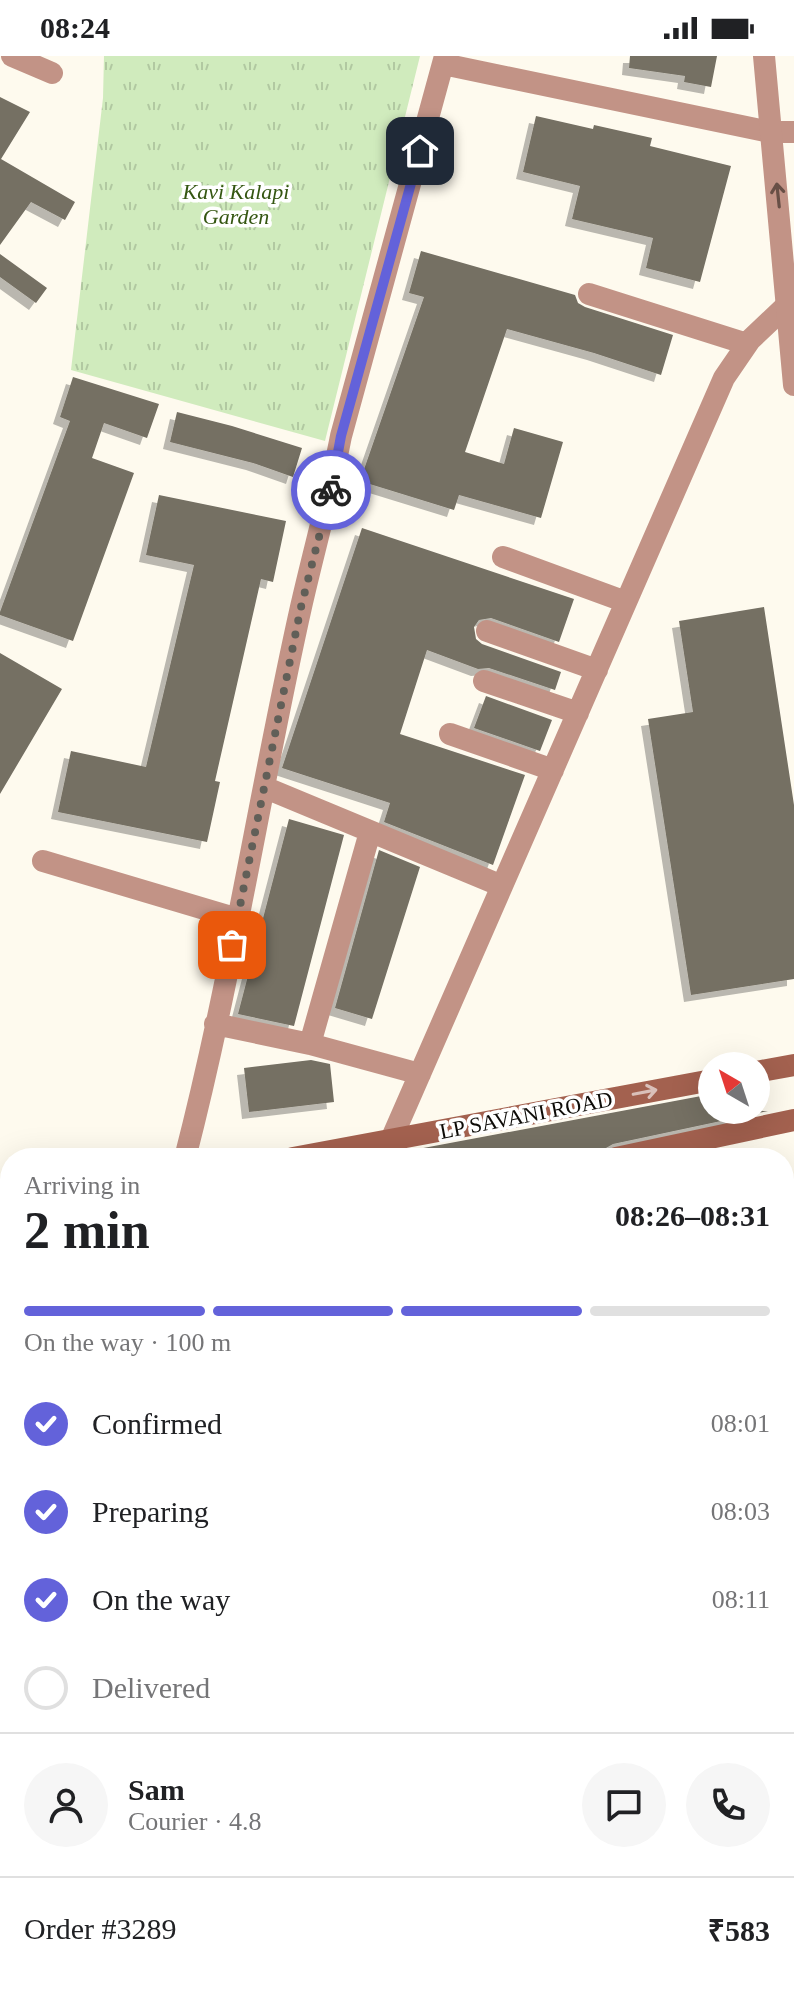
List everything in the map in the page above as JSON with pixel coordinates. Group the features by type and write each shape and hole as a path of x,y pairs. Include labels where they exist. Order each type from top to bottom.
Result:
{"main road":[{"path":"774,1068 794,1056"},
{"name":"LP SAVANI ROAD","path":"347,1148 698,1083"},
{"path":"663,1148 794,1120"}],"street":[{"path":"12,56 52,73"},
{"path":"764,56 794,385"},
{"path":"187,1148 266,788 301,607 341,436 444,60 770,132 794,132"},
{"path":"589,294 747,344"},
{"path":"391,1140 724,378 747,344 788,304"},
{"path":"503,557 626,602"},
{"path":"487,631 597,670"},
{"path":"484,681 578,713"},
{"path":"450,734 553,770"},
{"path":"266,788 502,886"},
{"path":"310,1044 370,832"},
{"path":"43,861 238,919"},
{"path":"215,1024 310,1044 420,1074"}],"green space":[{"name":"Kavi Kalapi Garden","path":"104,56 420,56 325,441 71,370 103,98"}],"building":[{"path":"630,56 717,56 711,87 684,82 685,76 629,68"},
{"path":"0,97 30,112 1,159 75,202 65,220 31,202 0,245"},
{"path":"536,116 652,138 650,146 731,166 700,282 646,268 653,238 572,219 580,186 523,172"},
{"path":"421,251 575,295 578,303 585,307 673,335 661,375 507,329 465,452 504,464 514,428 563,442 541,518 459,495 454,510 360,481 424,297 409,293"},
{"path":"0,254 47,288 36,303 0,277"},
{"path":"73,377 159,404 147,438 104,423 92,458 134,473 73,641 0,615 0,612 70,421 60,417"},
{"path":"177,412 302,448 293,477 253,463 170,442"},
{"path":"159,495 286,521 273,582 261,579 215,781 220,782 207,842 58,812 71,751 146,767 194,565 146,555"},
{"path":"362,528 574,599 559,642 491,618 479,620 474,627 476,639 482,644 561,672 555,690 489,668 478,669 427,650 400,734 525,775 493,865 384,822 390,803 282,768"},
{"path":"764,607 794,805 794,979 691,995 648,719 693,712 679,621"},
{"path":"0,653 62,689 0,794"},
{"path":"486,696 552,720 540,751 474,728"},
{"path":"289,819 344,835 294,1026 238,1014"},
{"path":"379,850 420,867 372,1019 335,1008"},
{"path":"311,1060 330,1064 334,1102 249,1112 244,1068"},
{"path":"698,1097 698,1124 707,1124 606,1148 423,1148"}],"way so far":[{"path":"232,945 301,607 331,490"}],"route":[{"path":"331,490 341,436 420,151"}]}
